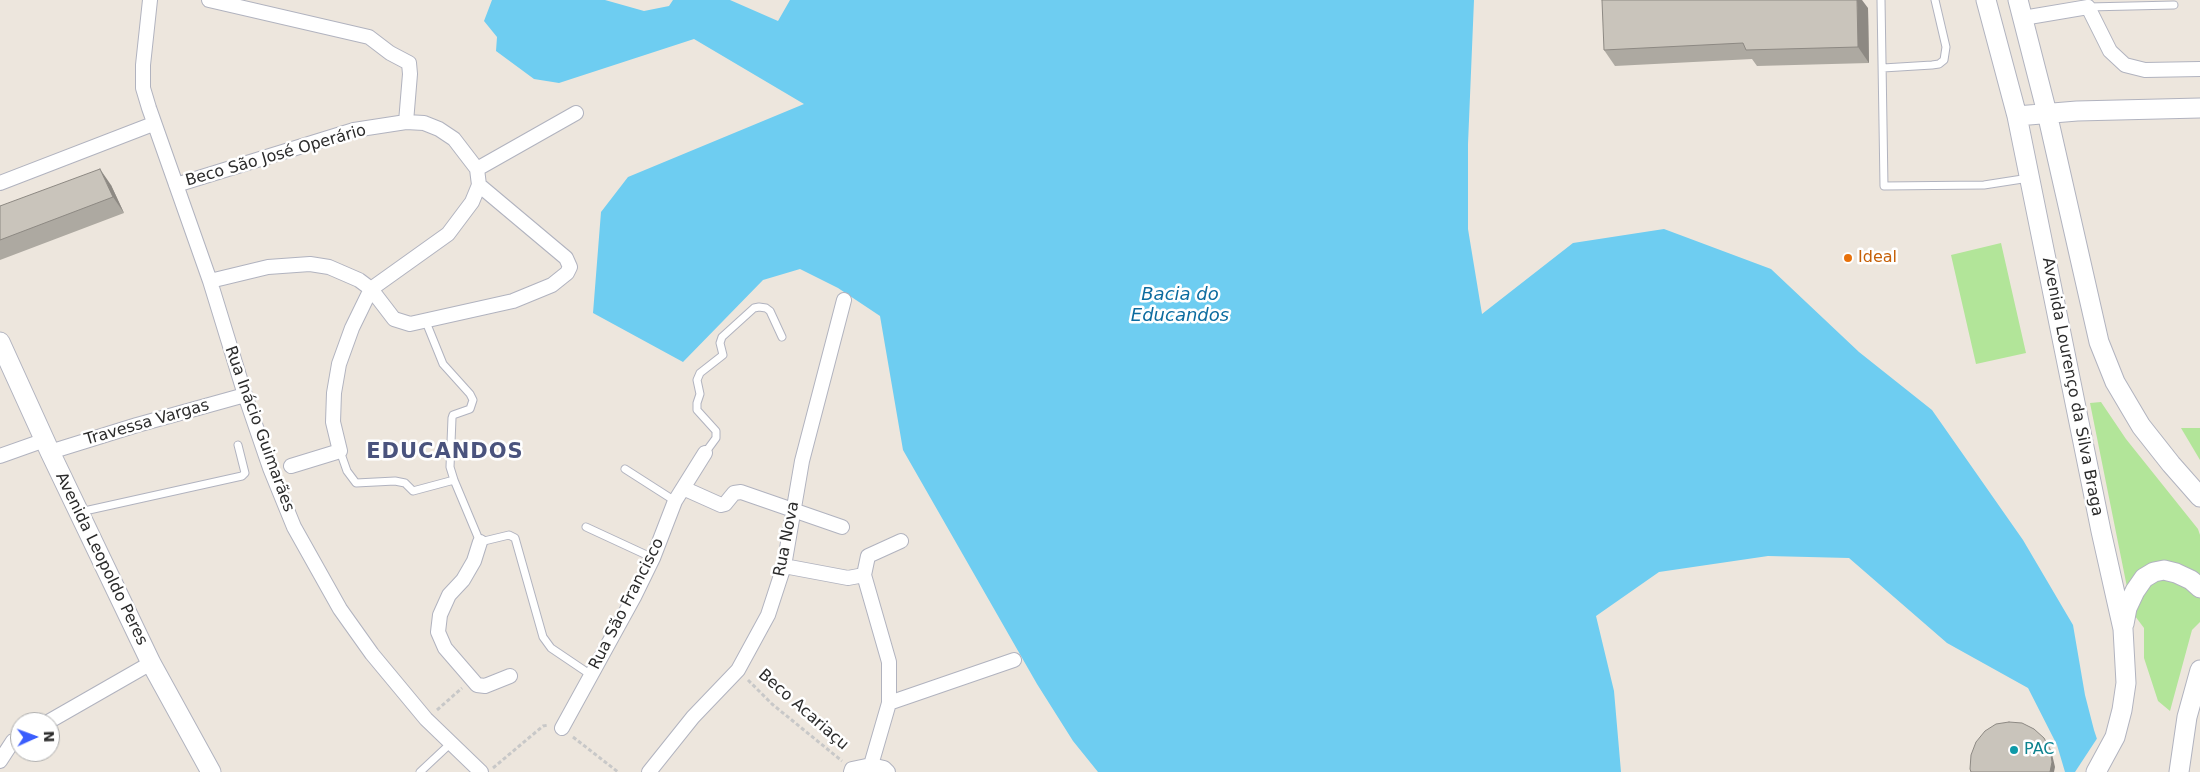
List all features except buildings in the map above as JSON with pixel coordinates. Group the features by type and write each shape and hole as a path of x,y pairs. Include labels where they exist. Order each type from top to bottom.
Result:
{"street":[{"name":"Rua Inácio Guimarães","path":"150,0 143,65 144,88 153,124 210,281 244,395 271,472 294,527 335,602 372,654 417,710 480,772"},
{"path":"209,0 369,37 390,53 409,63 410,74 406,122"},
{"name":"Avenida Lourenço da Silva Braga","path":"1986,0 2018,116 2101,531 2123,629 2126,683 2122,710 2115,737 2096,772"},
{"path":"2020,9 2088,7 2110,51 2125,65 2145,70 2200,69"},
{"name":"Avenida Lourenço da Silva Braga","path":"2020,9 2048,113 2099,342 2115,382 2141,426 2200,497"},
{"path":"2018,116 2048,113 2200,108"},
{"path":"291,466 340,451 333,422 339,364 352,328 371,289 448,234 472,202 479,185 477,169 576,113"},
{"name":"Beco São José Operário","path":"176,185 354,130 406,122 424,123 440,130 454,140 477,169"},
{"path":"0,184 153,124"},
{"path":"210,281 268,267 310,264 345,273 371,289 394,319 410,324 426,322 513,301 552,285 570,270 569,262 566,258 479,185"},
{"name":"Rua Nova","path":"649,772 693,717 738,670 768,615 784,566 814,409 844,300"},
{"name":"Avenida Leopoldo Peres","path":"0,342 78,512 150,662 211,772"},
{"name":"Travessa Vargas","path":"0,456 137,425 244,395"},
{"name":"Rua São Francisco","path":"562,728 634,597 653,558 675,501 705,453"},
{"path":"683,488 718,505 725,504 732,494 738,492 842,527"},
{"path":"871,764 889,703 889,662 864,575 868,556 901,541"},
{"path":"480,542 474,561 463,580 449,595 440,616 438,632 445,648 477,685 485,686 510,676"},
{"path":"784,566 848,578 864,575"},
{"path":"2123,629 2127,608 2135,591 2144,578 2154,572 2164,570 2176,573 2191,580 2200,588"},
{"path":"889,703 1014,660"},
{"path":"60,715 150,662"},
{"path":"2179,772 2186,717 2200,670"},
{"path":"0,761 10,741"},
{"path":"851,771 871,764 884,768 888,772"}],"lane":[{"path":"1881,0 1884,186 1984,185 2030,178"},
{"path":"1883,68 1932,65 1939,64 1944,60 1946,47 1935,0"},
{"path":"2088,7 2174,5"},
{"path":"705,453 716,438 716,431 697,410 700,394 697,380 700,372 723,355 720,344 722,337 754,308 759,307 766,308 770,312 782,338"},
{"path":"426,322 443,364 470,394 473,400 470,409 453,415 450,467 480,542 509,535 515,538 543,637 551,648 591,675"},
{"path":"78,512 242,476 245,473 238,445"},
{"path":"340,451 347,471 356,483 395,481 405,483 413,491 454,480"},
{"path":"625,469 675,501"},
{"path":"586,527 653,558"},
{"path":"420,772 451,743"}],"path":[{"name":"Beco Acariaçu","path":"738,670 772,704 851,771"},
{"path":"444,704 472,680"},
{"path":"489,772 543,726 553,724 562,728 618,772"}],"green space":[{"path":"2001,243 2026,353 1976,364 1951,255"},
{"path":"2101,402 2126,439 2198,529 2200,535 2200,622 2192,630 2170,711 2158,701 2144,658 2144,628 2132,612 2090,403"},
{"path":"2181,428 2200,428 2200,460"}],"water":[{"name":"Bacia do Educandos","path":"492,0 605,0 644,11 669,6 673,0 730,0 778,21 790,0 1474,0 1468,144 1468,229 1482,314 1573,243 1664,229 1771,269 1859,352 1932,410 2023,540 2073,625 2085,695 2108,772 2065,772 2057,745 2028,688 1947,643 1849,558 1768,556 1659,572 1596,616 1614,691 1621,772 1098,772 1073,741 1037,684 903,450 880,316 838,288 800,269 763,280 683,362 593,313 601,212 628,177 804,104 694,39 559,83 534,79 496,51 497,37 484,21"}],"pier":[{"path":"2098,737 2108,772 2075,772"}],"place":[{"name":"Ideal","path":"1848,258"},
{"name":"PAC","path":"2014,750"}],"district":[{"name":"EDUCANDOS","path":"445,453"}]}
